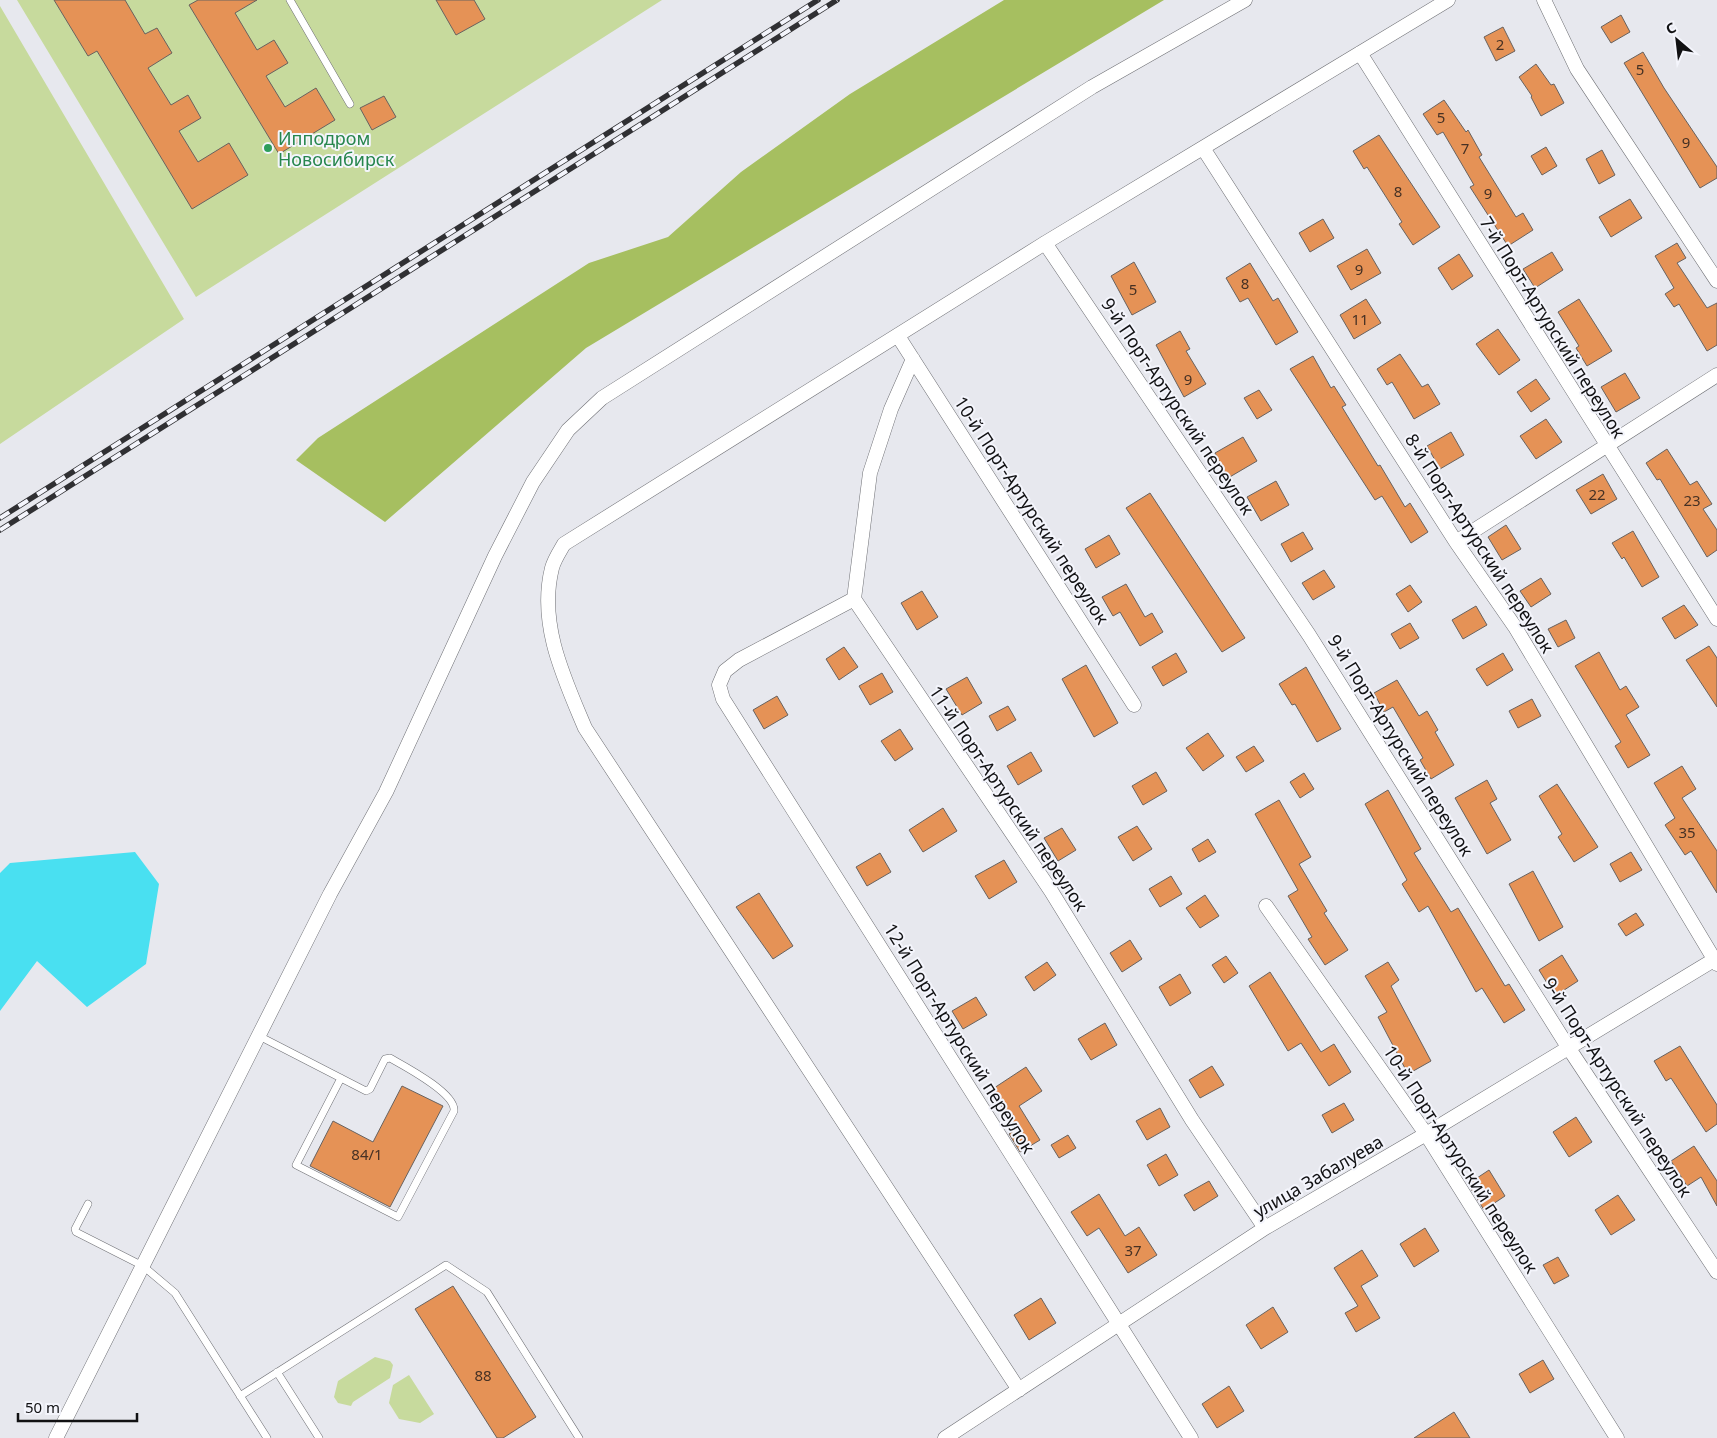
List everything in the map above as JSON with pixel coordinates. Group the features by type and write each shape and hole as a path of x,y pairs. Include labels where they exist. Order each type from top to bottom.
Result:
{"street":[{"path":"56,1438 330,894 386,792 495,556 529,490 552,451 583,414 602,398 1092,87 1245,0"},
{"path":"1019,1390 585,728 560,668 550,631 548,594 552,567 564,544 1045,243 1448,0"},
{"path":"1544,0 1577,69 1717,281"},
{"name":"7-й Порт-Артурский переулок","path":"1360,53 1606,447 1717,619"},
{"name":"8-й Порт-Артурский переулок","path":"1203,148 1456,542 1515,626 1716,961"},
{"name":"9-й Порт-Артурский переулок","path":"1045,243 1309,635 1568,1047 1717,1272"},
{"name":"10-й Порт-Артурский переулок","path":"898,336 1134,704"},
{"path":"854,599 870,474 891,409 913,359"},
{"path":"1456,542 1717,375"},
{"name":"12-й Порт-Артурский переулок","path":"854,599 739,660 725,671 719,685 723,699 1191,1438"},
{"name":"11-й Порт-Артурский переулок","path":"854,599 1051,891 1192,1120 1265,1228"},
{"name":"10-й Порт-Артурский переулок","path":"1266,906 1426,1134 1617,1438"},
{"name":"улица Забалуева","path":"945,1438 1265,1228 1716,961"}],"lane":[{"path":"290,0 350,104"},
{"path":"259,1036 368,1091 385,1059 390,1058 423,1075 454,1107 398,1217 296,1166 340,1078"},
{"path":"88,1204 75,1229 76,1232 143,1266 177,1296 266,1438"},
{"path":"240,1396 446,1265 487,1292 579,1438"},
{"path":"278,1372 319,1438"}],"green space":[{"name":"Ипподром Новосибирск","path":"17,0 662,0 196,297"},
{"path":"1004,0 1164,0 586,348 385,522 296,460 318,438 589,263 668,237 741,172 850,94"},
{"path":"0,6 184,319 0,444"},
{"path":"375,1357 390,1361 393,1365 390,1378 353,1402 351,1406 338,1403 334,1397 338,1381"},
{"path":"409,1375 434,1414 420,1423 399,1419 389,1403 393,1385"}],"water":[{"path":"135,852 159,884 146,964 87,1007 37,961 0,1011 0,873 10,863"}],"building":[{"path":"54,0 125,0 145,34 157,28 172,53 148,68 171,105 188,95 201,118 179,131 198,162 229,143 248,175 192,209 97,51 88,56"},
{"path":"198,0 257,0 235,13 257,50 274,40 288,63 266,76 285,107 316,88 335,120 279,154 189,5"},
{"path":"436,0 474,0 485,19 456,35"},
{"path":"1621,15 1630,32 1611,43 1601,27"},
{"path":"1503,27 1515,51 1496,61 1484,37"},
{"path":"1643,52 1664,88 1717,167 1717,178 1700,188 1624,63"},
{"path":"1536,64 1551,85 1554,84 1564,103 1541,116 1532,96 1519,77"},
{"path":"384,96 396,117 372,130 360,108"},
{"path":"1444,100 1466,132 1468,130 1482,155 1479,157 1516,217 1523,213 1533,230 1508,246 1470,187 1474,185 1443,132 1437,135 1423,114"},
{"path":"1379,135 1440,227 1413,245 1399,224 1402,222 1367,167 1364,169 1353,151"},
{"path":"1546,147 1557,166 1542,175 1531,156"},
{"path":"1602,150 1615,175 1599,184 1586,159"},
{"path":"1630,199 1642,218 1611,237 1599,217"},
{"path":"1323,219 1334,238 1310,252 1299,233"},
{"path":"1677,243 1686,258 1677,263 1707,308 1717,303 1717,345 1707,351 1679,304 1674,307 1665,294 1674,288 1655,256"},
{"path":"1367,249 1381,273 1351,290 1337,266"},
{"path":"1552,252 1563,270 1535,288 1523,269"},
{"path":"1459,254 1473,276 1452,290 1438,268"},
{"path":"1134,262 1156,302 1132,315 1111,276"},
{"path":"1250,263 1273,301 1278,298 1298,332 1276,345 1248,298 1240,302 1226,278"},
{"path":"1366,299 1381,323 1354,339 1340,315"},
{"path":"1579,299 1612,351 1587,366 1576,348 1579,346 1558,312"},
{"path":"1498,329 1520,360 1499,375 1476,344"},
{"path":"1180,331 1190,349 1186,351 1206,384 1184,397 1156,345"},
{"path":"1400,354 1422,387 1428,384 1440,404 1414,419 1392,382 1387,385 1377,369"},
{"path":"1313,356 1331,388 1334,386 1346,405 1342,407 1378,466 1380,465 1405,507 1410,503 1428,532 1411,543 1382,496 1375,500 1290,369"},
{"path":"1625,373 1640,398 1616,412 1601,387"},
{"path":"1536,379 1550,399 1531,412 1517,392"},
{"path":"1259,390 1272,410 1257,419 1244,398"},
{"path":"1546,419 1562,442 1536,459 1520,436"},
{"path":"1451,432 1464,455 1440,469 1427,446"},
{"path":"1243,437 1257,461 1228,478 1215,453"},
{"path":"1667,449 1690,485 1697,481 1712,504 1703,509 1717,530 1717,550 1707,557 1660,479 1657,480 1646,463"},
{"path":"1603,474 1617,499 1591,514 1576,490"},
{"path":"1276,481 1289,505 1261,521 1247,497"},
{"path":"1150,493 1245,638 1222,652 1126,508"},
{"path":"1506,525 1521,549 1502,560 1488,537"},
{"path":"1633,531 1659,577 1642,587 1624,557 1622,559 1612,543"},
{"path":"1303,532 1313,549 1291,562 1281,544"},
{"path":"1109,535 1120,554 1096,568 1085,549"},
{"path":"1324,570 1335,587 1313,600 1302,583"},
{"path":"1541,578 1551,594 1531,607 1520,591"},
{"path":"1126,584 1145,617 1152,613 1163,632 1140,646 1120,612 1113,616 1102,597"},
{"path":"1410,585 1422,602 1408,612 1396,594"},
{"path":"922,591 938,617 917,630 901,603"},
{"path":"1684,605 1698,625 1675,639 1662,618"},
{"path":"1476,606 1487,625 1463,639 1452,620"},
{"path":"1566,620 1575,638 1558,647 1548,629"},
{"path":"1410,623 1419,638 1400,649 1391,634"},
{"path":"1709,646 1717,658 1717,707 1686,660"},
{"path":"844,647 858,667 839,680 826,659"},
{"path":"1599,652 1620,690 1626,686 1639,707 1626,715 1650,755 1628,768 1615,746 1621,742 1575,666"},
{"path":"1176,653 1187,672 1163,686 1152,667"},
{"path":"1503,653 1513,670 1487,686 1476,669"},
{"path":"1086,665 1118,723 1094,737 1062,679"},
{"path":"1306,667 1341,729 1317,742 1295,704 1292,705 1279,684"},
{"path":"882,673 893,692 870,705 859,686"},
{"path":"967,677 982,703 962,715 946,689"},
{"path":"1397,680 1419,716 1427,711 1438,730 1435,732 1454,765 1431,779 1420,760 1423,758 1393,707 1384,712 1374,693"},
{"path":"777,696 788,715 764,729 753,710"},
{"path":"1532,699 1541,716 1518,728 1509,711"},
{"path":"1008,706 1016,720 997,731 989,716"},
{"path":"900,729 913,749 895,761 881,741"},
{"path":"1208,733 1224,756 1203,771 1186,748"},
{"path":"1254,746 1264,761 1246,772 1236,757"},
{"path":"1031,752 1042,771 1018,785 1007,766"},
{"path":"1682,766 1696,789 1682,798 1717,851 1717,893 1691,851 1685,855 1665,825 1675,818 1654,783"},
{"path":"1156,772 1167,791 1143,805 1132,786"},
{"path":"1304,773 1314,789 1300,798 1290,782"},
{"path":"1487,780 1497,799 1490,803 1511,840 1487,854 1455,798"},
{"path":"1557,784 1598,847 1574,862 1558,837 1562,834 1539,796"},
{"path":"1388,790 1421,849 1414,853 1451,912 1458,908 1505,986 1509,984 1525,1010 1504,1023 1482,988 1476,992 1428,906 1419,912 1402,884 1407,880 1365,804"},
{"path":"1279,800 1311,857 1299,864 1327,911 1324,913 1348,950 1325,965 1308,939 1312,937 1288,896 1298,890 1255,814"},
{"path":"943,808 957,831 923,852 909,830"},
{"path":"1137,826 1152,849 1133,861 1118,837"},
{"path":"1062,828 1076,850 1058,861 1044,838"},
{"path":"1208,839 1216,852 1199,862 1192,849"},
{"path":"1631,852 1642,870 1620,882 1610,864"},
{"path":"880,853 891,872 867,886 856,867"},
{"path":"1004,860 1017,882 989,899 975,876"},
{"path":"1533,871 1563,927 1539,941 1509,884"},
{"path":"1171,876 1182,894 1160,907 1149,889"},
{"path":"759,893 793,946 773,959 736,907"},
{"path":"1205,895 1219,916 1200,928 1186,908"},
{"path":"1636,913 1644,925 1626,936 1618,924"},
{"path":"1130,940 1142,959 1122,972 1110,953"},
{"path":"1562,955 1578,981 1555,996 1539,970"},
{"path":"1226,956 1238,973 1224,983 1212,965"},
{"path":"1047,962 1056,975 1034,991 1025,977"},
{"path":"1388,962 1399,980 1391,986 1431,1061 1408,1074 1378,1017 1387,1012 1365,976"},
{"path":"1270,972 1321,1052 1334,1044 1351,1072 1329,1086 1301,1043 1288,1051 1249,986"},
{"path":"1180,974 1191,993 1170,1006 1159,987"},
{"path":"976,997 987,1015 963,1029 952,1011"},
{"path":"1105,1023 1117,1045 1091,1060 1078,1039"},
{"path":"1680,1046 1717,1105 1717,1124 1706,1132 1671,1078 1666,1081 1654,1061"},
{"path":"1212,1066 1224,1085 1200,1098 1189,1080"},
{"path":"1026,1067 1042,1091 1019,1106 1040,1140 1020,1152 1009,1134 1016,1129 991,1090"},
{"path":"402,1086 443,1106 390,1207 310,1166 333,1121 373,1142"},
{"path":"1344,1103 1354,1120 1332,1133 1322,1115"},
{"path":"1160,1108 1170,1127 1147,1140 1136,1121"},
{"path":"1576,1117 1592,1142 1569,1157 1553,1132"},
{"path":"1068,1135 1076,1148 1059,1158 1051,1145"},
{"path":"1694,1146 1717,1181 1717,1206 1701,1177 1687,1186 1671,1161"},
{"path":"1166,1154 1178,1175 1159,1186 1147,1165"},
{"path":"1489,1170 1505,1196 1484,1210 1468,1184"},
{"path":"1209,1181 1218,1196 1194,1211 1184,1195"},
{"path":"1099,1194 1125,1236 1139,1227 1157,1255 1128,1273 1099,1228 1087,1236 1071,1212"},
{"path":"1618,1195 1635,1220 1611,1235 1595,1210"},
{"path":"1425,1228 1439,1251 1414,1267 1400,1244"},
{"path":"1362,1250 1378,1276 1361,1286 1380,1318 1356,1332 1345,1313 1358,1306 1334,1268"},
{"path":"1558,1257 1569,1276 1554,1284 1543,1265"},
{"path":"453,1286 536,1417 503,1438 497,1438 415,1309"},
{"path":"1041,1298 1056,1323 1029,1340 1014,1315"},
{"path":"1273,1307 1288,1332 1261,1349 1246,1325"},
{"path":"1543,1360 1554,1379 1530,1393 1519,1374"},
{"path":"1229,1386 1244,1411 1217,1428 1202,1404"},
{"path":"1454,1412 1470,1438 1414,1438"}],"railway":[{"path":"0,518 818,0"},
{"path":"0,530 837,0"}],"place":[{"name":"Ипподром Новосибирск","path":"268,148"}]}
